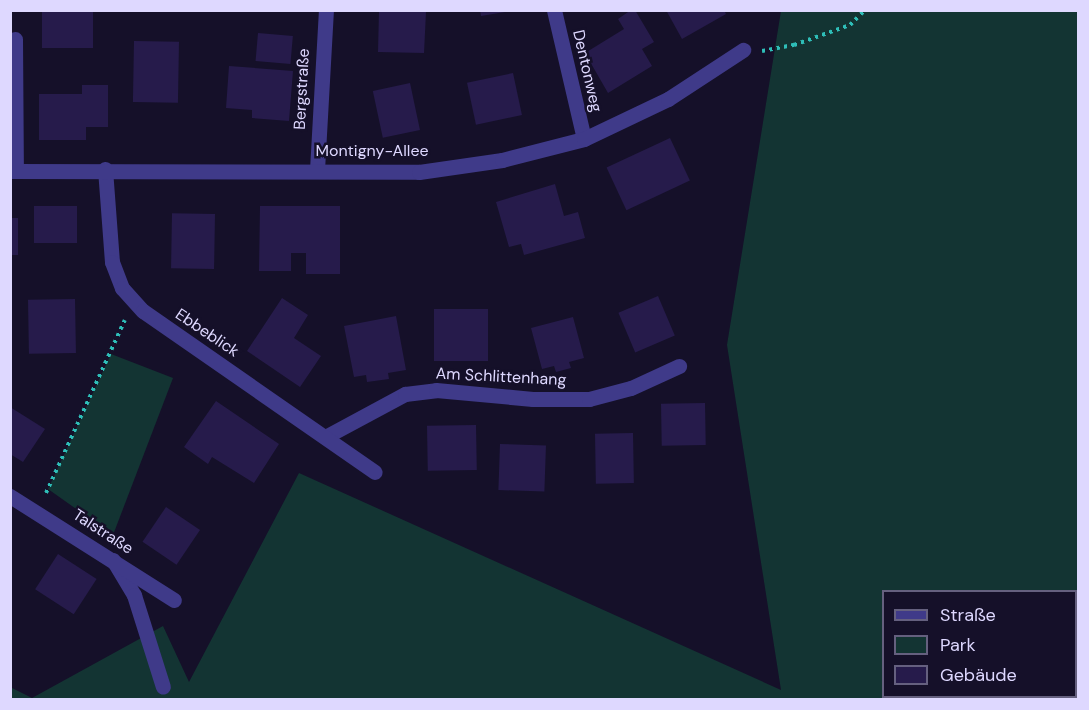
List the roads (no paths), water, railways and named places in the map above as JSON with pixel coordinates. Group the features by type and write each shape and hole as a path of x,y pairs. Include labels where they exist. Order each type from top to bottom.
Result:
{"street":[{"name":"Bergstraße","path":"317,170 326,10"},
{"name":"Dentonweg","path":"554,10 584,139"},
{"path":"13,171 15,39"},
{"name":"Montigny-Allee","path":"13,171 419,172 502,160 584,139 668,99 743,50"},
{"name":"Ebbeblick","path":"105,170 112,262 122,288 143,311 375,472"},
{"name":"Am Schlittenhang","path":"326,437 405,394 436,390 533,399 589,399 631,388 679,366"},
{"name":"Talstraße","path":"10,496 174,600"},
{"path":"113,560 134,595 163,687"}]}
